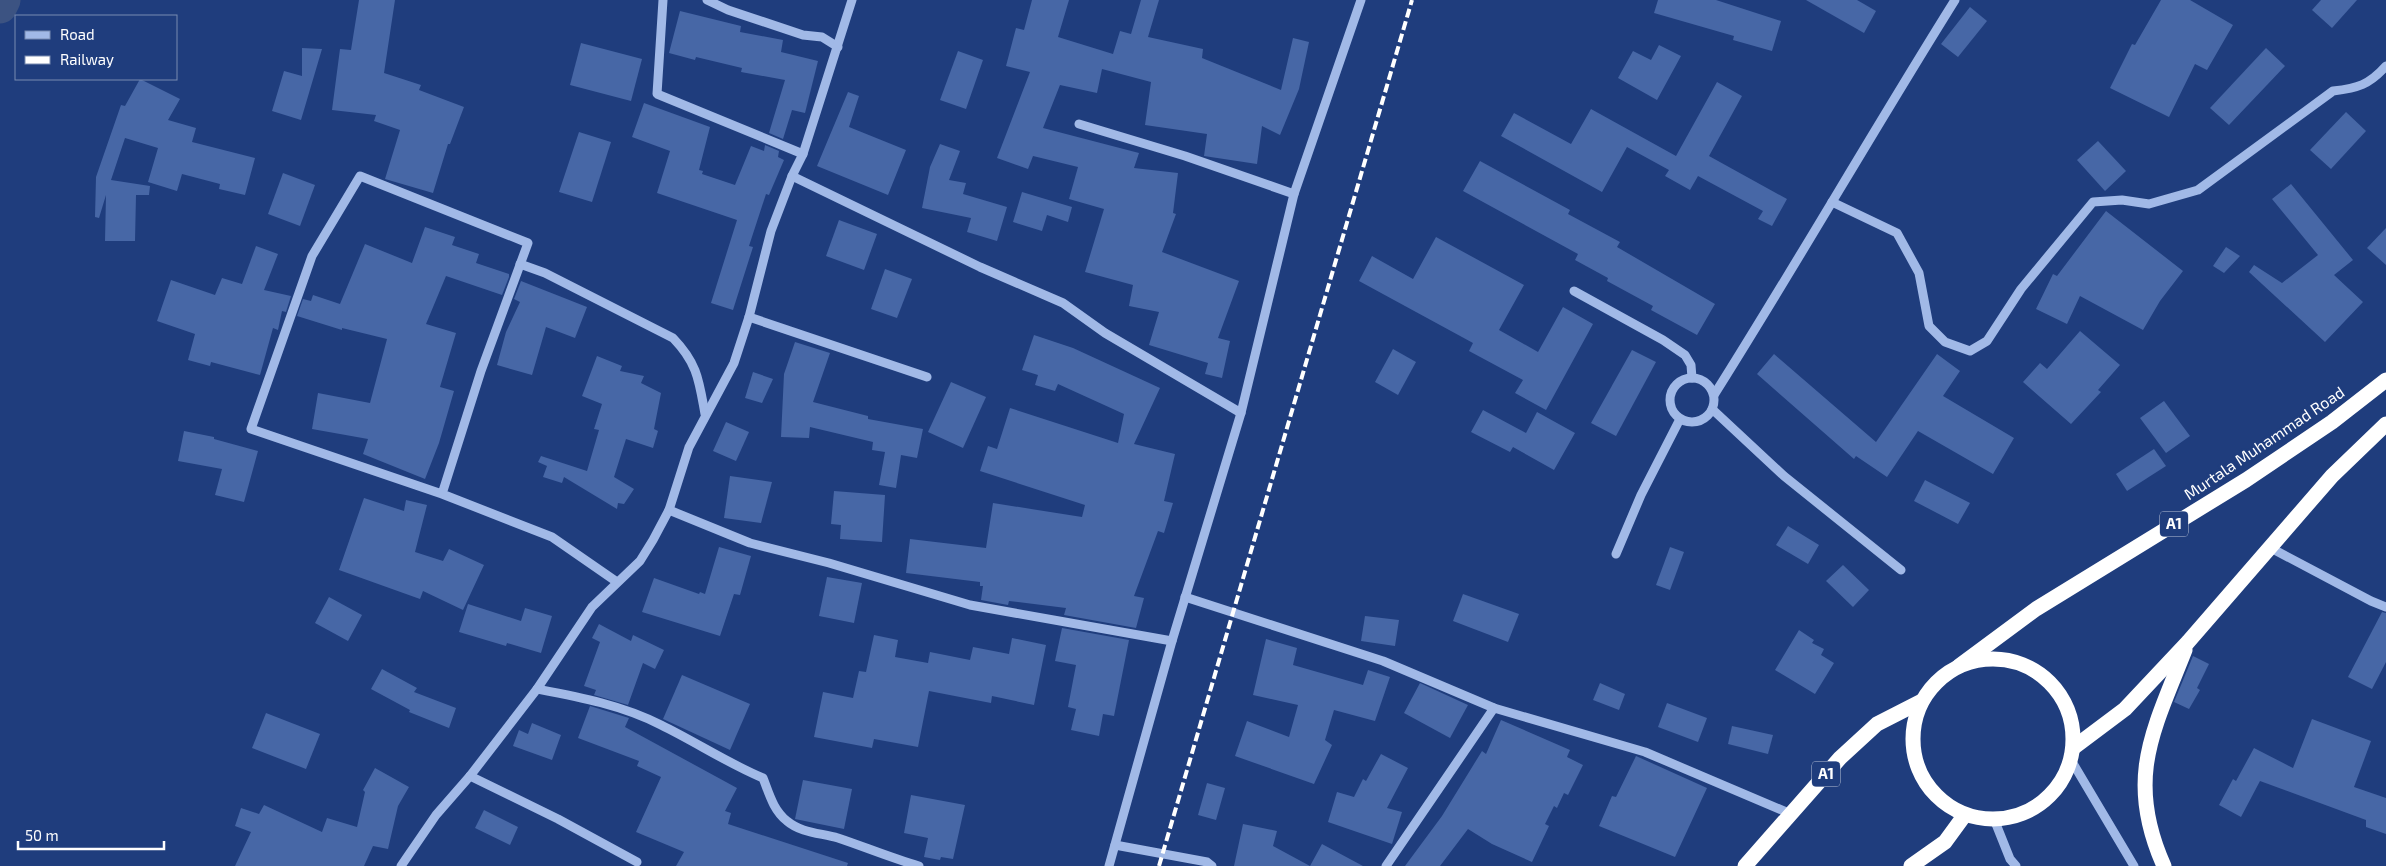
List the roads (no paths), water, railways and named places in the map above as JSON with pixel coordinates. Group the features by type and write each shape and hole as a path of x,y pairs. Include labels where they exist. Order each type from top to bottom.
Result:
{"highway":[{"name":"Murtala Muhammad Road","path":"1960,666 2036,608 2246,480 2332,422 2386,380"},
{"path":"2072,754 2125,709 2188,642 2332,476 2386,424"},
{"path":"2164,866 2151,833 2145,804 2145,768 2155,723 2188,642"},
{"path":"1987,659 2015,662 2041,674 2060,694 2072,720 2072,754 2060,783 2043,802 2020,814 1994,819 1964,816 1938,797 1922,776 1914,752 1914,726 1922,701 1938,681 1960,666 1987,659"},
{"name":"A1","path":"1745,866 1840,758 1877,724 1922,701"},
{"path":"1911,866 1945,842 1964,816"}],"street":[{"path":"663,0 657,94 803,154"},
{"path":"707,0 728,10 803,35 822,37 838,47"},
{"path":"401,866 436,815 470,776 537,688 592,607 640,561 669,510 689,447 734,364 749,317 771,231 792,176 803,154 852,0"},
{"path":"1110,866 1172,641 1241,413 1294,194 1361,0"},
{"path":"1714,395 1702,380 1692,378 1683,380 1675,386 1671,394 1670,404 1680,419 1690,422 1699,421 1707,417 1712,409 1714,395 1955,0"},
{"path":"1832,202 1897,233 1919,272 1929,326 1945,342 1970,351 1987,341 2021,289 2093,202 2122,200 2148,204 2198,190 2333,91 2350,89 2372,81 2386,66"},
{"path":"1079,124 1185,156 1294,194"},
{"path":"442,494 481,370 528,243 360,176 312,256 251,429 442,494 552,537 617,582"},
{"path":"792,176 980,267 1063,303 1105,333 1241,413"},
{"path":"520,264 545,273 673,338 687,352 697,371 706,414"},
{"path":"1574,291 1664,340 1685,355 1691,365 1692,378"},
{"path":"749,317 927,377"},
{"path":"1712,409 1784,476 1901,570"},
{"path":"1616,554 1641,495 1680,419"},
{"path":"669,510 750,543 829,563 970,605 1172,641"},
{"path":"2269,547 2371,602 2386,607"},
{"path":"1186,597 1383,661 1494,708 1645,752 1791,814"},
{"path":"537,688 600,702 661,725 763,778 776,810 787,822 805,831 837,838 885,856 919,866"},
{"path":"1386,866 1494,708"},
{"path":"2072,754 2134,866"},
{"path":"470,776 558,819 637,862"},
{"path":"1994,819 2010,859 2016,866"},
{"path":"1116,845 1207,862 1212,866"}],"waterway":[{"path":"0,6 3,0"}],"railway":[{"path":"1159,866 1412,0"}]}
